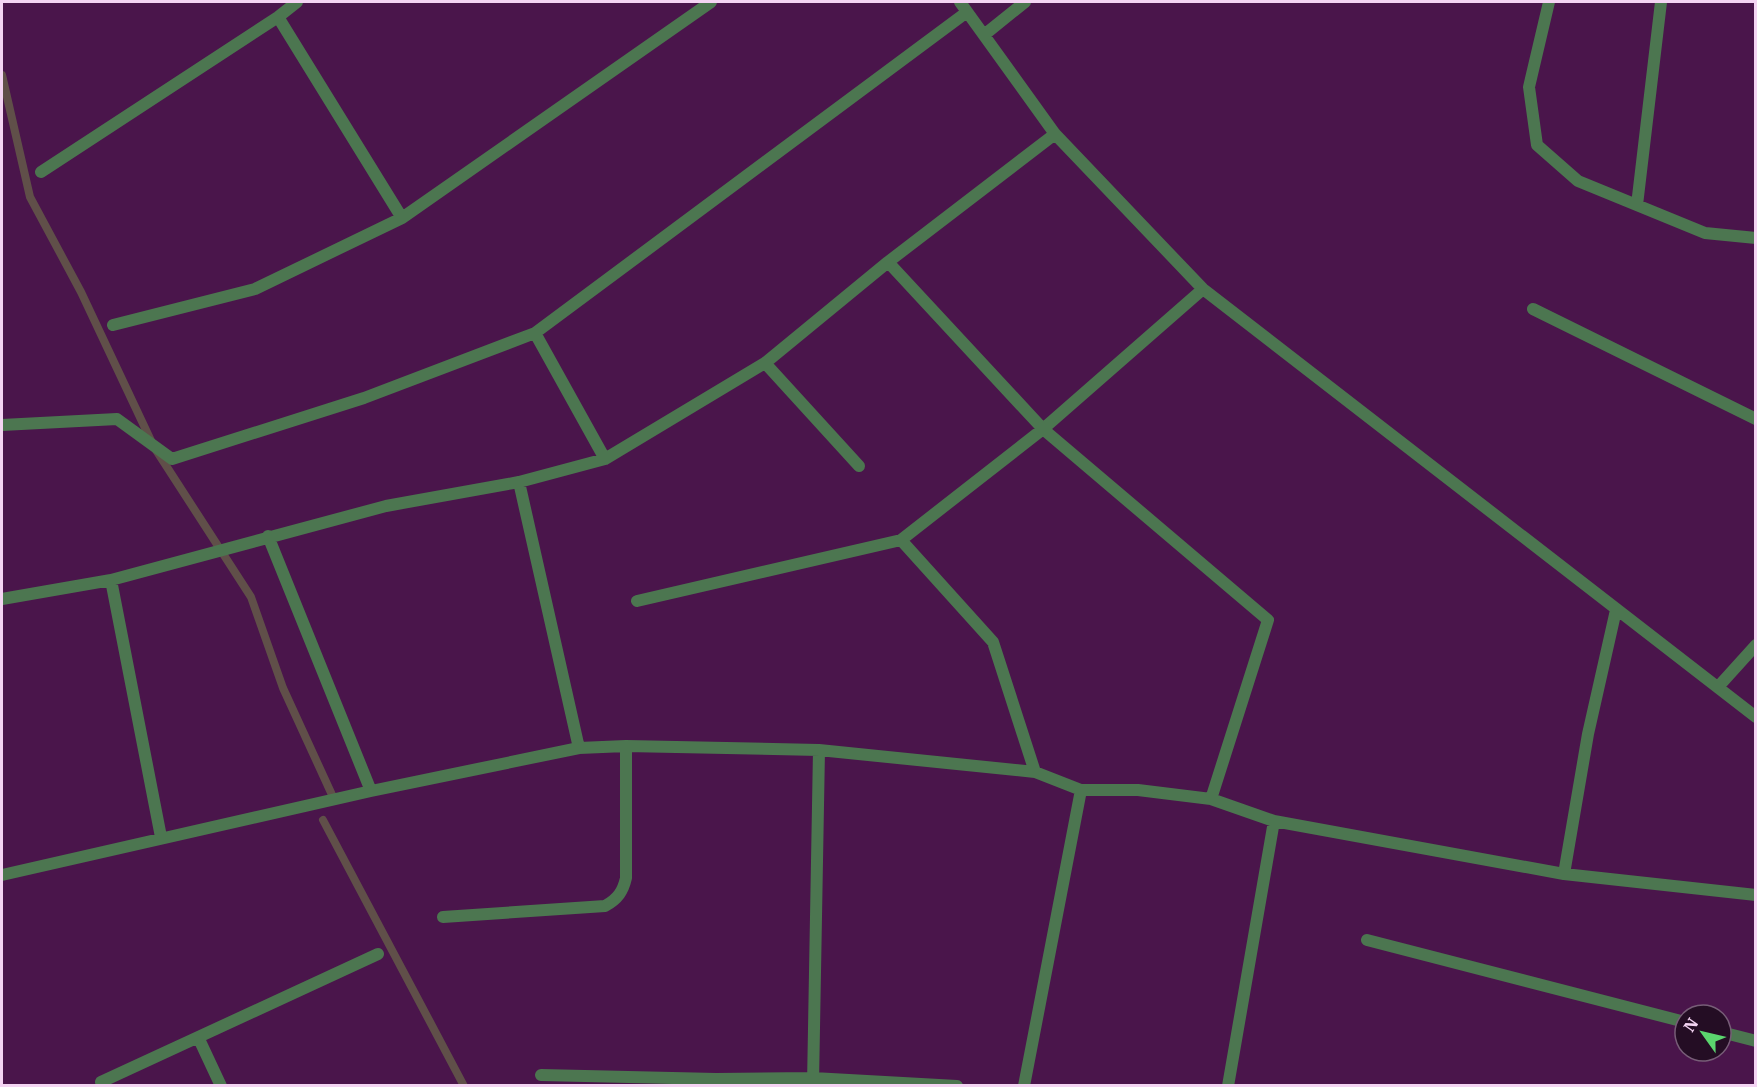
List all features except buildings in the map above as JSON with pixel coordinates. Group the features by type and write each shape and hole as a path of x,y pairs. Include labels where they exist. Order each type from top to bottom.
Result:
{"street":[{"path":"41,172 278,17 297,2"},
{"path":"113,325 255,289 402,218 711,2"},
{"path":"960,2 1056,134 1203,289 1755,717"},
{"path":"984,34 1025,2"},
{"path":"1549,2 1529,87 1538,145 1578,181 1705,233 1755,238"},
{"path":"1637,205 1661,2"},
{"path":"2,425 117,419 172,459 364,398 535,333 967,12"},
{"path":"278,17 402,218"},
{"path":"2,598 111,580 386,506 519,482 605,459 765,363 888,262 1056,134"},
{"path":"888,262 1043,429 1268,620 1211,799"},
{"path":"638,601 901,540 1043,429 1203,289"},
{"path":"1533,309 1755,419"},
{"path":"535,333 605,459"},
{"path":"765,363 859,466"},
{"path":"519,482 579,748"},
{"path":"268,536 371,791"},
{"path":"901,540 993,642 1035,772"},
{"path":"111,580 161,837"},
{"path":"1564,874 1588,734 1616,610"},
{"path":"1718,687 1755,645"},
{"path":"444,917 605,906 615,901 624,889 626,878 626,746"},
{"path":"2,875 371,791 579,748 626,746 819,750 1035,772 1081,790 1138,790 1211,799 1274,821 1564,874 1755,895"},
{"path":"813,1082 819,750"},
{"path":"1024,1086 1081,790"},
{"path":"1228,1086 1274,821"},
{"path":"1367,940 1673,1019"},
{"path":"101,1082 199,1039 378,954"},
{"path":"1733,1035 1755,1041"},
{"path":"199,1039 221,1086"},
{"path":"541,1075 957,1086"}],"waterway":[{"path":"2,75 30,197 81,292 154,447 251,597 283,688 333,797"},
{"path":"323,820 464,1086"}]}
